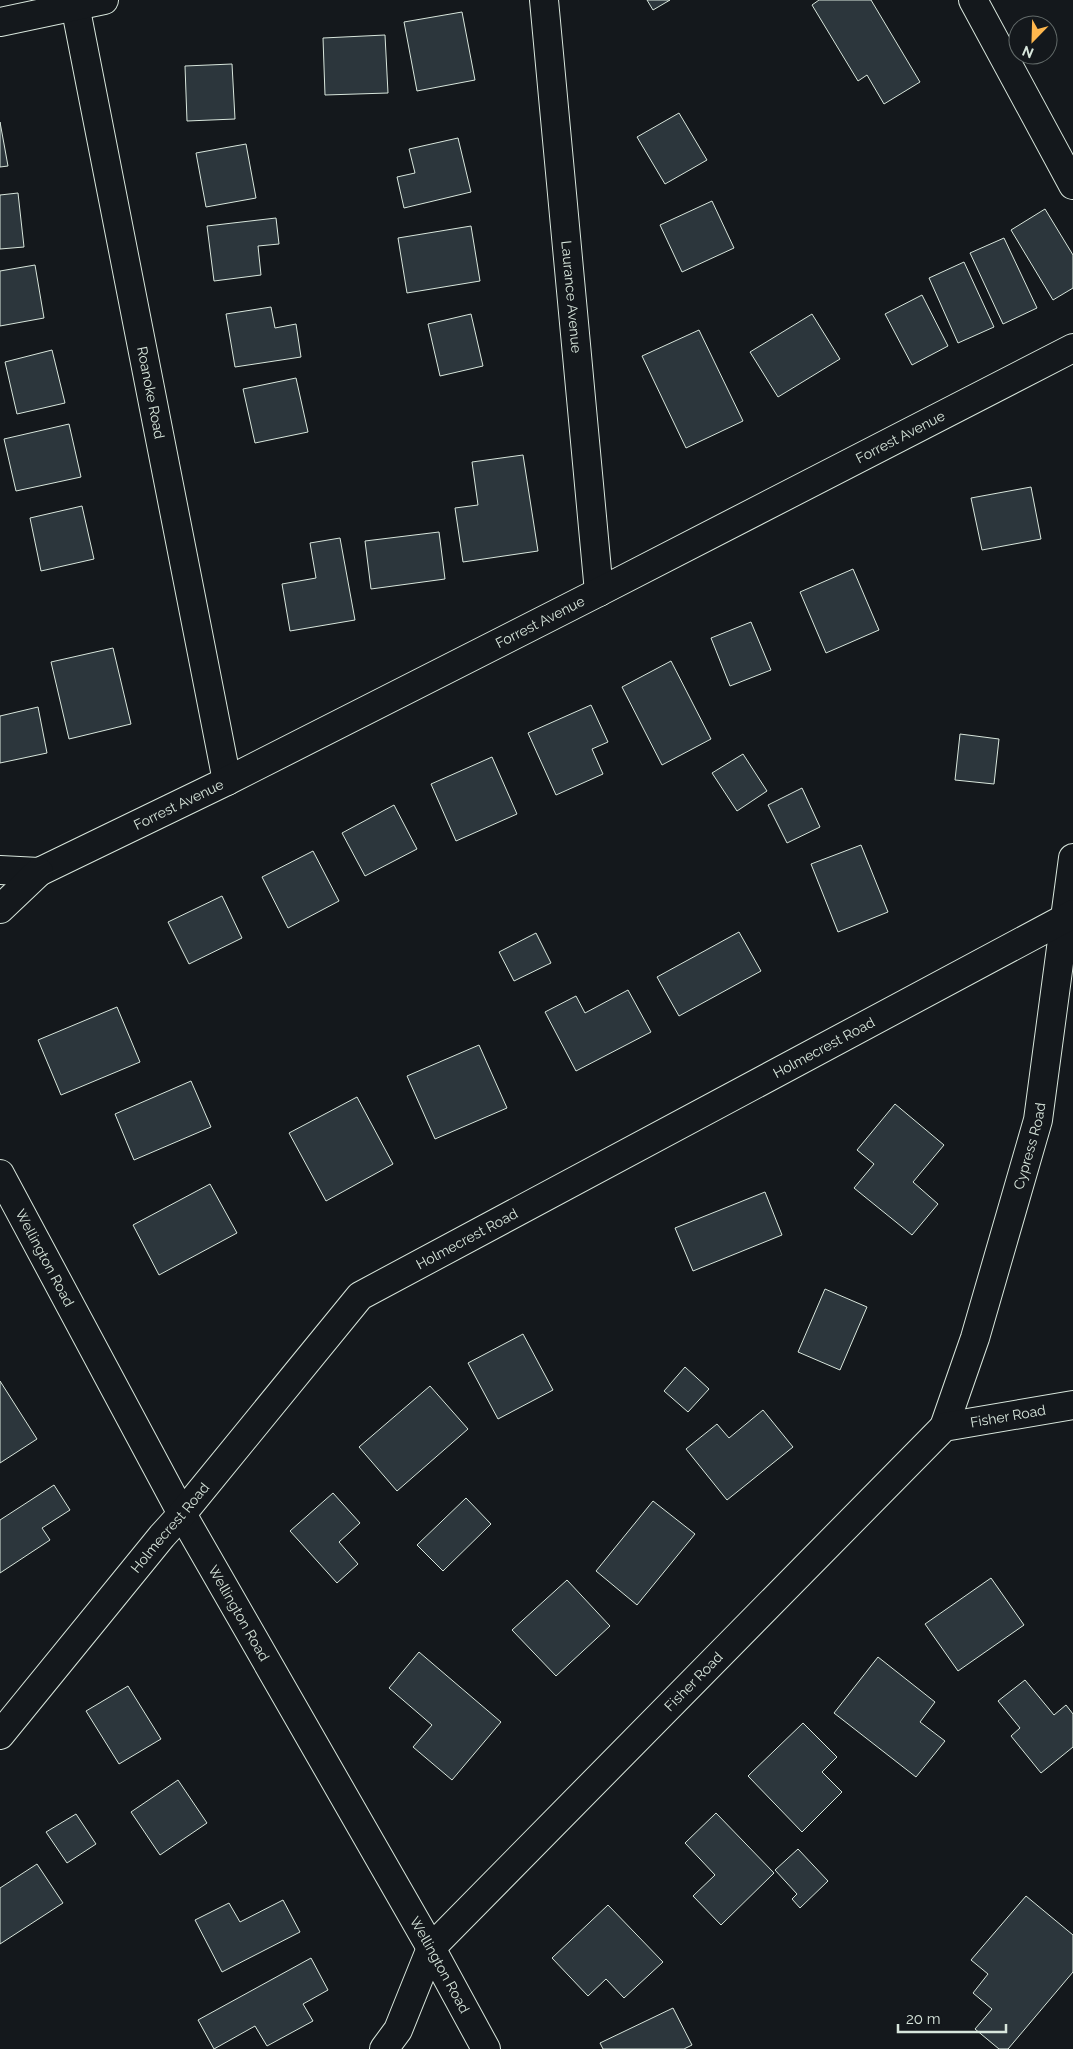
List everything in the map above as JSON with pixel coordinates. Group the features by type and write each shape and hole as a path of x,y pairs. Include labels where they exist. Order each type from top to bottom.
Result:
{"street":[{"path":"0,22 104,0"},
{"name":"Laurance Avenue","path":"544,0 599,592"},
{"path":"973,0 1073,185"},
{"name":"Roanoke Road","path":"75,6 227,781"},
{"name":"Forrest Avenue","path":"0,870 39,872 227,781 1073,348"},
{"name":"Cypress Road","path":"944,1427 974,1338 1038,1120 1069,916 1073,858"},
{"path":"0,909 39,872"},
{"name":"Holmecrest Road","path":"0,1735 360,1296 1069,916"},
{"name":"Wellington Road","path":"0,1174 182,1514 431,1948 486,2049"},
{"name":"Fisher Road","path":"384,2049 398,2030 431,1948 944,1427 1073,1405"}],"building":[{"path":"647,0 670,0 653,10"},
{"path":"819,0 871,0 920,82 884,104 867,75 858,81 812,5"},
{"path":"462,12 475,80 417,91 404,22"},
{"path":"385,35 388,93 325,95 323,38"},
{"path":"232,64 235,119 187,121 185,66"},
{"path":"679,113 707,160 665,184 637,137"},
{"path":"0,122 8,166 0,167"},
{"path":"458,138 471,192 404,208 397,177 415,173 409,149"},
{"path":"246,144 256,198 206,207 196,153"},
{"path":"18,193 24,247 0,249 0,195"},
{"path":"712,201 734,248 682,272 660,225"},
{"path":"1045,209 1073,255 1073,288 1053,300 1011,230"},
{"path":"276,218 279,244 258,246 261,275 214,281 207,226"},
{"path":"471,226 480,281 407,293 398,238"},
{"path":"1004,238 1037,308 1003,324 970,253"},
{"path":"964,262 994,327 958,343 929,278"},
{"path":"35,265 44,318 0,326 0,271"},
{"path":"922,295 948,346 912,365 885,314"},
{"path":"271,307 275,328 296,324 301,357 235,367 226,314"},
{"path":"471,314 483,366 440,376 428,324"},
{"path":"812,314 840,359 778,397 750,352"},
{"path":"699,330 743,421 686,448 642,356"},
{"path":"52,350 65,403 17,414 5,362"},
{"path":"296,378 308,432 255,443 243,389"},
{"path":"69,424 81,477 16,491 4,439"},
{"path":"523,455 538,551 463,562 455,508 478,505 472,462"},
{"path":"1031,487 1041,539 982,550 971,498"},
{"path":"82,506 94,559 41,571 30,518"},
{"path":"439,532 445,579 371,589 365,541"},
{"path":"340,538 355,620 290,631 282,584 316,578 310,543"},
{"path":"853,569 879,630 826,653 800,592"},
{"path":"751,622 771,670 730,686 711,638"},
{"path":"113,648 131,724 69,739 51,662"},
{"path":"671,661 711,739 662,765 622,687"},
{"path":"591,705 608,742 592,749 603,774 556,795 528,733"},
{"path":"38,707 47,753 0,763 0,716"},
{"path":"960,734 999,739 994,784 955,780"},
{"path":"743,754 767,791 737,811 712,773"},
{"path":"492,757 517,814 456,841 431,784"},
{"path":"802,788 820,827 787,843 768,805"},
{"path":"394,805 417,849 365,876 342,833"},
{"path":"861,845 888,912 838,932 811,864"},
{"path":"313,851 339,901 288,928 262,877"},
{"path":"222,896 242,938 189,964 168,922"},
{"path":"739,932 761,971 679,1016 657,977"},
{"path":"536,933 551,963 514,981 499,952"},
{"path":"628,990 651,1032 576,1071 545,1012 576,996 585,1013"},
{"path":"117,1007 140,1062 61,1095 38,1040"},
{"path":"479,1045 507,1108 435,1139 407,1076"},
{"path":"191,1081 211,1127 134,1160 115,1114"},
{"path":"357,1097 393,1164 326,1201 289,1133"},
{"path":"895,1104 944,1145 913,1182 938,1204 912,1235 854,1188 874,1164 857,1150"},
{"path":"210,1184 237,1233 159,1275 133,1225"},
{"path":"765,1192 782,1235 693,1271 675,1228"},
{"path":"825,1289 867,1307 840,1370 798,1352"},
{"path":"523,1334 553,1390 498,1419 468,1363"},
{"path":"685,1367 709,1389 688,1412 664,1391"},
{"path":"0,1381 37,1439 0,1463"},
{"path":"430,1386 468,1429 397,1491 359,1447"},
{"path":"763,1410 793,1447 727,1500 686,1449 717,1424 729,1438"},
{"path":"54,1485 70,1510 42,1528 50,1540 0,1573 0,1520"},
{"path":"333,1493 360,1523 339,1542 358,1564 337,1583 290,1531"},
{"path":"466,1498 491,1524 443,1571 417,1545"},
{"path":"653,1501 695,1534 637,1605 596,1571"},
{"path":"991,1578 1024,1625 958,1671 925,1624"},
{"path":"567,1580 610,1626 556,1676 512,1630"},
{"path":"419,1652 501,1722 452,1780 413,1747 432,1725 389,1688"},
{"path":"878,1657 935,1702 920,1722 945,1741 916,1777 834,1713"},
{"path":"1025,1680 1054,1715 1066,1705 1073,1714 1073,1747 1041,1773 1011,1736 1020,1728 998,1701"},
{"path":"128,1686 161,1739 119,1764 86,1711"},
{"path":"803,1723 837,1757 822,1772 842,1792 802,1832 748,1776"},
{"path":"178,1780 207,1823 160,1855 131,1812"},
{"path":"716,1813 774,1873 721,1925 693,1896 715,1875 685,1843"},
{"path":"76,1814 96,1844 67,1863 46,1832"},
{"path":"798,1849 828,1881 800,1908 792,1899 797,1894 775,1870"},
{"path":"37,1864 63,1903 0,1944 0,1888"},
{"path":"1026,1896 1073,1935 1073,1972 1008,2049 999,2049 975,2029 992,2009 973,1993 988,1974 971,1960"},
{"path":"283,1900 300,1932 222,1972 195,1920 229,1903 240,1922"},
{"path":"608,1905 663,1962 624,1998 606,1979 588,1996 552,1958"},
{"path":"311,1958 328,1990 303,2004 313,2021 267,2046 255,2026 214,2049 198,2020"},
{"path":"673,2008 692,2045 684,2049 603,2049 600,2043"}]}
